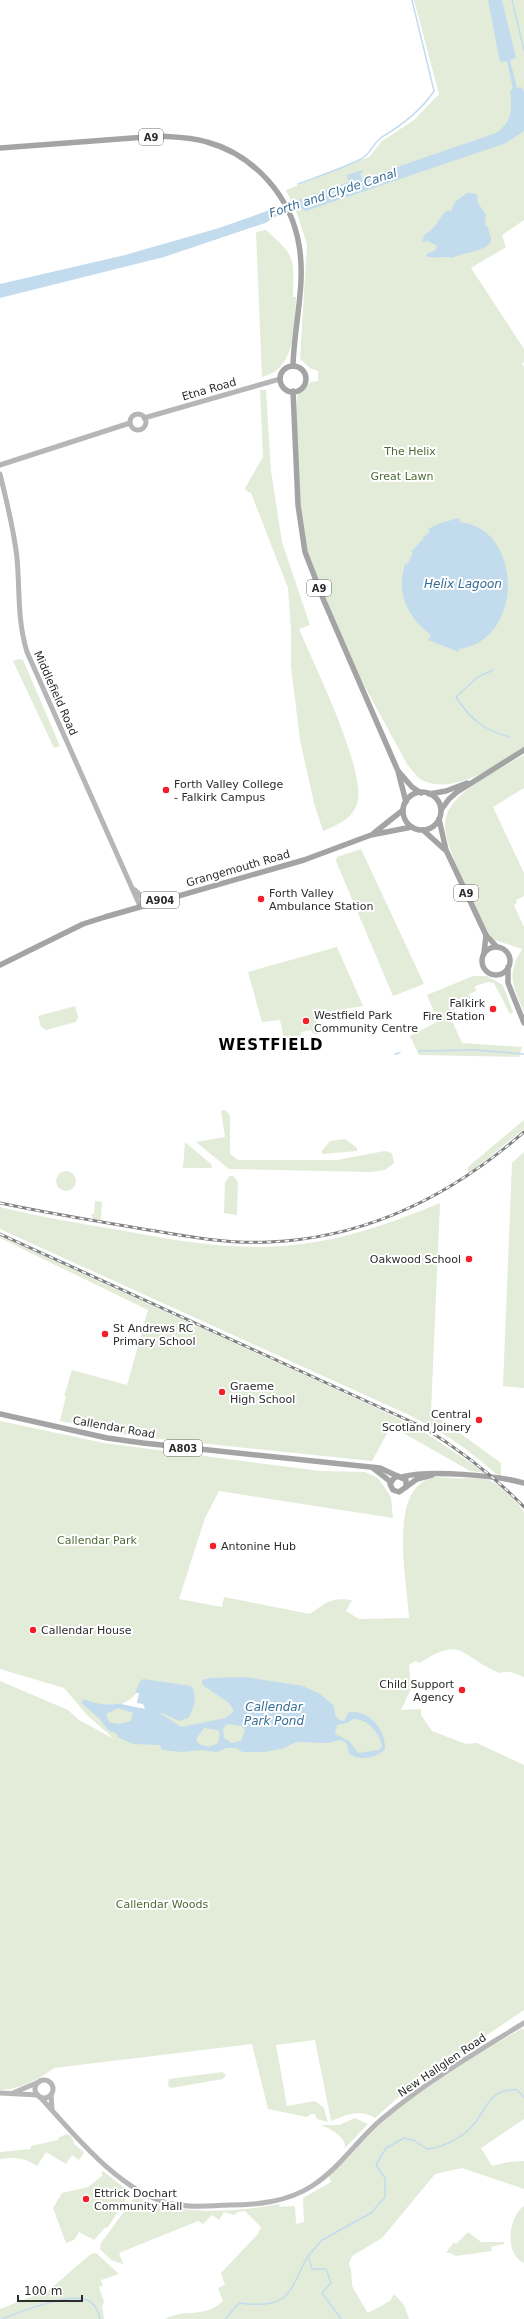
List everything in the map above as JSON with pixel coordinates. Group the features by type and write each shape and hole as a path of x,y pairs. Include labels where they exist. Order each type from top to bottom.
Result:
{"main road":[{"name":"A9","path":"0,148 159,136 182,137 206,142 229,150 247,161 262,174 281,197 292,219 299,245 300,275 293,366"},
{"path":"293,366 303,371 305,377 300,389 292,392 285,389 280,379 282,371 293,366"},
{"name":"A9","path":"292,392 298,505 305,552 324,601 398,771 406,802"},
{"path":"441,810 438,800 429,794 421,792 410,797 406,802 404,810 407,822 412,827 423,830 433,827 439,819 441,810 449,799 524,750"},
{"name":"A9","path":"398,771 412,787 421,792"},
{"path":"429,794 446,791 476,780"},
{"name":"Grangemouth Road","path":"371,835 404,810"},
{"name":"A9","path":"439,819 446,850 486,936 497,947"},
{"name":"Grangemouth Road","path":"0,965 82,924 152,902 304,860 371,835 412,827"},
{"name":"A9","path":"423,830 446,850"},
{"path":"486,936 482,959 483,968 508,983"},
{"path":"484,953 490,948 497,947 507,953 510,960 508,967 508,983 524,1023"},
{"path":"495,975 502,973 508,967"},
{"name":"Callendar Road","path":"0,1414 129,1441 225,1453 369,1466 386,1469 400,1476"},
{"name":"Callendar Road","path":"369,1466 378,1471 391,1482"},
{"path":"391,1482 394,1478 416,1473 505,1479 524,1483"},
{"path":"400,1476 406,1482 406,1487 417,1479 437,1474"},
{"name":"A803","path":"391,1482 392,1488 397,1492 402,1492 406,1487"}],"street":[{"name":"Etna Road","path":"144,418 280,379"},
{"path":"0,465 130,423 135,415 140,415 144,418 144,426 140,429 133,428 130,423"},
{"name":"Middlefield Road","path":"0,474 12,522 17,560 18,608 27,652 140,906"},
{"path":"131,886 145,900 152,902"},
{"name":"New Hallglen Road","path":"39,2096 126,2184 154,2199 169,2204 188,2206 264,2203 297,2194 312,2186 334,2169 380,2120 424,2086 524,2023"},
{"path":"12,2093 45,2080 51,2083 53,2089 51,2095 52,2110"},
{"path":"39,2082 36,2088 39,2096"},
{"path":"0,2093 12,2093 47,2098 51,2095"}],"green space":[{"name":"The Helix","path":"414,0 524,0 524,220 502,235 506,247 471,268 524,349 524,362 522,364 524,367 524,750 476,776 449,784 436,784 421,780 407,764 345,650 305,552 301,529 295,439 297,396 311,382 318,381 318,371 310,368 300,359 307,245 298,216 286,190 369,157 382,141 414,120 439,94"},
{"path":"266,230 283,246 291,259 293,265 293,297 296,297 294,333 287,356 282,365 273,372 262,377 256,232"},
{"path":"260,390 266,390 271,471 282,542 310,625 299,629 347,744 355,769 358,789 357,804 351,814 343,821 323,831 314,803 300,740 291,667 291,630 288,588 251,493 246,491 245,488 263,457"},
{"path":"19,659 23,660 60,746 54,748 13,661"},
{"path":"524,755 524,788 493,807 524,873 524,896 516,900 517,903 514,905 524,927 524,1012 514,987 513,980 514,966 522,949 492,939 458,869 445,829 446,818 449,810 464,792 484,778"},
{"path":"361,849 424,984 393,996 336,861 337,857"},
{"path":"337,947 363,1006 315,1014 318,1034 314,1034 311,1030 301,1032 300,1037 284,1039 280,1020 262,1022 248,972"},
{"path":"473,976 487,976 503,985 513,1012 510,1014 494,983 488,982 475,986 476,991 469,994 472,1001 448,1012 462,1043 522,1047 519,1057 419,1055 410,1036 437,1022 427,995"},
{"path":"75,1006 78,1017 76,1022 46,1030 41,1027 38,1016"},
{"path":"224,1110 228,1112 230,1116 230,1154 238,1160 337,1160 385,1151 392,1153 394,1163 385,1170 371,1172 229,1169 196,1142 225,1137 221,1111"},
{"path":"524,1120 524,1129 468,1174 468,1167"},
{"path":"345,1139 357,1148 357,1151 322,1154 322,1151 330,1141"},
{"path":"185,1142 211,1164 212,1168 183,1168"},
{"path":"524,1152 524,1388 503,1386 512,1163"},
{"path":"66,1171 73,1174 76,1181 73,1188 66,1191 59,1188 56,1181 59,1174"},
{"path":"230,1176 233,1176 238,1182 237,1215 224,1213 225,1182"},
{"path":"95,1201 102,1202 101,1220 93,1219 91,1214 94,1214"},
{"path":"440,1203 431,1412 501,1463 501,1475 496,1474 455,1442 409,1415 0,1229 0,1207 62,1220 204,1244 243,1247 283,1246 324,1241 363,1231"},
{"name":"Graeme High School","path":"0,1236 418,1428 486,1473 470,1471 391,1426 372,1461 132,1436 60,1421 66,1396 64,1396 72,1370 127,1385 148,1310 0,1238"},
{"path":"0,1421 104,1443 320,1471 365,1472 378,1478 391,1497 393,1518 219,1491 205,1518 179,1599 222,1607 224,1597 310,1614 320,1606 330,1601 345,1599 352,1600 346,1611 359,1619 409,1618 403,1538 405,1516 410,1497 420,1484 436,1477 488,1480 503,1489 524,1512 524,1677 511,1672 497,1672 461,1651 454,1649 445,1650 420,1663 415,1661 409,1665 411,1689 401,1710 421,1709 421,1715 432,1731 466,1744 477,1743 524,1765 524,2010 410,2087 375,2118 364,2113 358,2113 331,2121 315,2040 276,2045 287,2106 315,2101 324,2108 328,2122 317,2119 315,2114 311,2114 307,2117 268,2109 252,2044 54,2068 42,2076 21,2086 7,2090 0,2090 0,1681 68,1710 79,1720 114,1739 87,1715 64,1688 0,1669"},
{"path":"521,2029 524,2029 524,2119 481,2148 492,2166 509,2162 524,2161 524,2189 462,2168 435,2174 382,2238 352,2256 349,2264 351,2269 352,2286 367,2312 370,2312 390,2301 394,2294 404,2305 409,2319 165,2319 180,2314 209,2310 223,2301 218,2288 225,2285 221,2273 258,2234 261,2227 245,2211 237,2212 234,2215 224,2212 219,2220 212,2215 203,2224 198,2221 119,2253 123,2264 111,2260 100,2249 101,2243 134,2198 139,2198 156,2204 190,2210 208,2211 226,2211 279,2204 280,2207 295,2206 296,2224 304,2222 303,2198 331,2182 329,2176 370,2134 403,2104 440,2077"},
{"path":"222,2072 226,2075 223,2079 171,2088 168,2086 169,2079"},
{"path":"355,2118 368,2124 345,2148 345,2144 340,2137 333,2131 321,2125 339,2125"},
{"path":"66,2134 71,2136 75,2145 84,2152 79,2160 72,2155 66,2164 46,2152 37,2166 19,2158 0,2159 0,2152 31,2149 31,2146 58,2140 58,2138"},
{"path":"103,2171 126,2189 128,2192 126,2199 108,2227 105,2228 94,2240 79,2232 74,2240 66,2243 53,2208 62,2193 88,2187 103,2175 101,2173"},
{"path":"524,2206 524,2263 513,2252 510,2235 514,2218"},
{"path":"468,2232 481,2242 504,2242 504,2244 491,2247 492,2251 456,2256 446,2253 454,2242 456,2244"},
{"path":"96,2253 119,2274 101,2280 103,2286 99,2287 104,2302 102,2306 104,2319 0,2319 0,2309 49,2290 91,2254"}],"water":[{"name":"Forth and Clyde Canal","path":"488,0 502,0 516,58 510,60 517,88 521,87 524,92 524,131 506,143 306,211 297,206 280,211 277,216 265,223 164,257 0,298 0,284 125,255 219,228 349,182 347,175 363,170 360,174 362,178 365,178 496,133 506,124 510,114 510,90 513,89 507,61 500,62"},
{"path":"467,193 477,194 478,203 486,215 485,224 488,228 491,240 489,244 484,248 452,258 432,258 426,256 428,253 435,251 437,246 428,241 422,242 425,234 434,227 446,211 451,211 455,202"},
{"name":"Helix Lagoon","path":"459,518 460,522 481,529 496,544 505,563 508,585 505,607 496,627 480,642 459,649 459,652 428,640 431,635 410,612 403,594 402,585 405,564 407,565 413,553 411,552 424,538 423,537 430,532 428,529 440,523"},
{"name":"Callendar Park Pond","path":"245,1677 303,1686 320,1694 334,1706 335,1715 339,1720 344,1721 349,1712 364,1714 370,1718 380,1728 385,1742 385,1749 373,1757 360,1758 350,1755 346,1742 340,1740 328,1743 296,1742 284,1748 265,1752 242,1752 237,1748 227,1748 216,1752 202,1750 181,1752 162,1750 160,1745 133,1744 118,1737 117,1734 109,1731 99,1718 81,1703 84,1699 96,1703 107,1704 119,1704 132,1701 139,1684 143,1679 191,1686 195,1698 192,1711 188,1718 180,1721 157,1711 181,1727 226,1718 234,1711 229,1703 204,1686 202,1680 210,1678","holes":["118,1708 133,1713 131,1721 118,1724 109,1722 106,1714","353,1719 358,1719 368,1724 376,1731 382,1746 379,1750 358,1753 349,1741 335,1734 337,1725 347,1723","227,1724 242,1726 245,1730 241,1741 232,1743 224,1738 223,1729","204,1728 218,1730 220,1735 218,1743 209,1747 199,1744 196,1739"]}],"pier":[{"path":"136,1693 139,1693 137,1703 143,1704 145,1709 121,1704 131,1699"}],"waterway":[{"path":"298,184 346,166 364,157 379,139 417,111 434,91 412,0"},
{"path":"512,0 524,50"},
{"path":"493,670 478,677 456,697 467,712 479,723 486,728 510,737"},
{"path":"418,1051 475,1050 524,1054"},
{"path":"395,1054 400,1053"},
{"path":"341,2319 322,2293 331,2283 326,2269 312,2269 308,2256 322,2240 371,2213 385,2197 385,2178 376,2165 386,2148 404,2138 415,2141 427,2149 446,2144 469,2130 490,2100 500,2092 517,2090 524,2097"},
{"path":"225,2319 239,2303 268,2304 284,2297 290,2290 307,2257"},
{"path":"2,2319 59,2300 71,2299 81,2299 91,2302 99,2314 100,2319"}],"railway":[{"path":"0,1203 89,1220 205,1239 237,1242 269,1242 305,1239 340,1232 373,1222 406,1209 467,1175 496,1155 524,1132"},
{"path":"0,1234 423,1427 476,1464 524,1507"}],"place":[{"name":"Forth Valley College - Falkirk Campus","path":"166,790"},
{"name":"Forth Valley Ambulance Station","path":"261,899"},
{"name":"Falkirk Fire Station","path":"493,1009"},
{"name":"Westfield Park Community Centre","path":"306,1021"},
{"name":"Oakwood School","path":"469,1259"},
{"name":"St Andrews RC Primary School","path":"105,1334"},
{"name":"Graeme High School","path":"222,1392"},
{"name":"Central Scotland Joinery","path":"479,1420"},
{"name":"Antonine Hub","path":"213,1546"},
{"name":"Callendar House","path":"33,1630"},
{"name":"Child Support Agency","path":"462,1690"},
{"name":"Ettrick Dochart Community Hall","path":"86,2199"}],"district":[{"name":"WESTFIELD","path":"271,1045"}],"park label":[{"name":"Great Lawn","path":"402,476"},
{"name":"Callendar Park","path":"97,1540"},
{"name":"Callendar Woods","path":"162,1904"}]}
